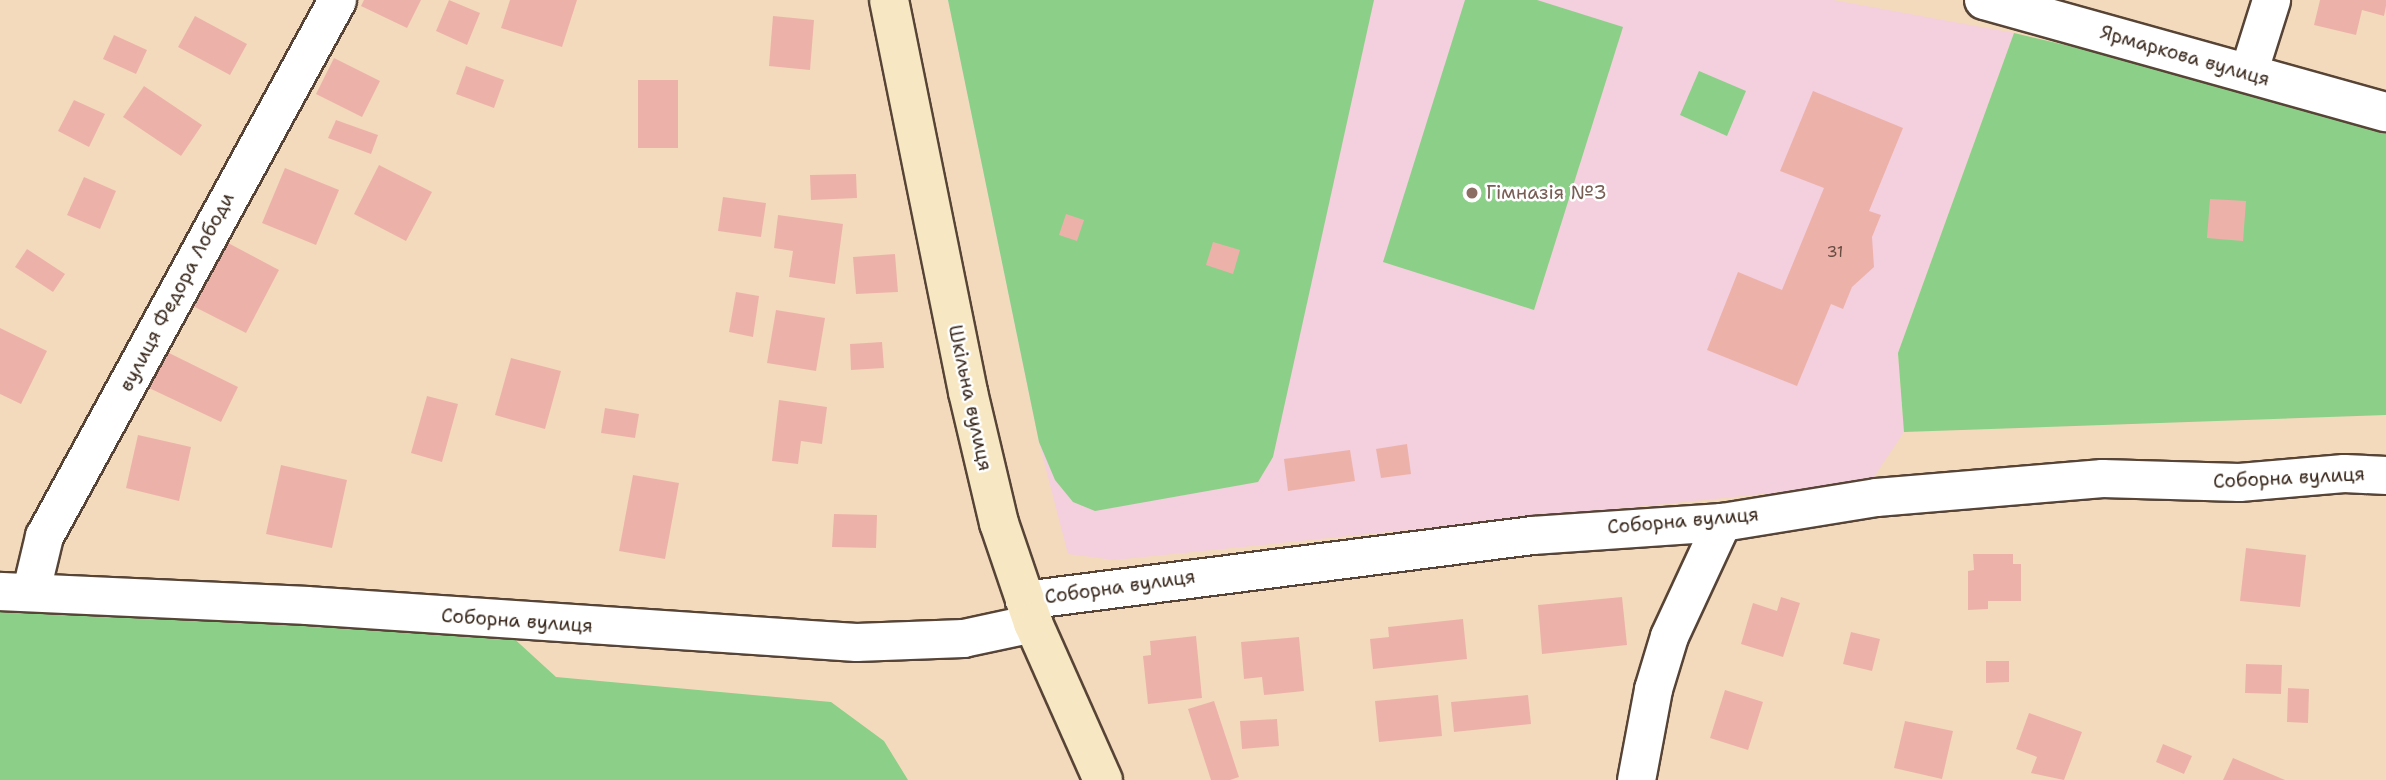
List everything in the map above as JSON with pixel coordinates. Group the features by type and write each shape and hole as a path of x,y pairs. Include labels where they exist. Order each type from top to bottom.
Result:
{"main road":[{"name":"Шкільна вулиця","path":"889,0 968,393 999,523 1028,612 1103,780"}],"street":[{"name":"вулиця Федора Лободи","path":"16,591 337,0"},
{"name":"Ярмаркова вулиця","path":"1984,0 2386,112"},
{"path":"2248,73 2272,0"},
{"name":"Соборна вулиця","path":"16,591 856,642 963,638 1028,612 1532,535 1722,522 1876,496 2059,481 2145,478 2239,482 2344,473 2386,475"},
{"path":"1636,780 1653,690 1669,636 1722,522"}],"shaded area":[{"name":"Гімназія №3","path":"948,0 1833,0 2014,33 1898,353 1904,432 1870,483 1114,560 1068,554 1039,442"}],"green space":[{"path":"948,0 1374,0 1273,457 1258,482 1095,511 1073,502 1055,480 1039,442"},
{"path":"1465,0 1537,0 1623,27 1534,310 1383,262"},
{"path":"2014,33 2386,120 2386,415 1904,432 1898,353"},
{"path":"1699,71 1746,91 1727,136 1680,115"},
{"path":"0,606 509,634 556,677 831,702 884,741 908,780 0,780"}],"building":[{"path":"364,0 421,0 407,28 361,6"},
{"path":"449,0 480,13 467,45 436,31"},
{"path":"510,0 577,0 562,47 501,28"},
{"path":"2320,0 2386,0 2386,6 2384,16 2362,10 2356,35 2314,25"},
{"path":"195,16 247,44 230,75 178,47"},
{"path":"773,16 814,20 810,70 769,66"},
{"path":"114,35 147,50 136,74 103,59"},
{"path":"334,58 380,81 362,117 316,94"},
{"path":"466,66 504,80 494,108 456,94"},
{"path":"638,80 678,80 678,148 638,148"},
{"path":"144,86 202,125 181,156 123,117"},
{"path":"1813,91 1903,128 1869,211 1881,215 1872,237 1874,267 1852,287 1843,309 1831,304 1797,386 1707,350 1738,272 1782,290 1824,188 1780,171"},
{"path":"74,100 105,114 89,147 58,131"},
{"path":"336,120 378,135 371,154 328,138"},
{"path":"379,165 432,192 406,241 354,214"},
{"path":"285,168 339,190 316,245 262,223"},
{"path":"856,174 857,198 811,200 810,175"},
{"path":"84,177 116,191 100,229 67,215"},
{"path":"723,197 766,203 761,237 718,231"},
{"path":"2210,199 2246,201 2243,241 2207,238"},
{"path":"1066,214 1084,220 1077,241 1059,235"},
{"path":"778,215 843,224 835,284 789,277 793,251 774,248"},
{"path":"215,236 279,270 246,333 181,300"},
{"path":"1213,242 1240,250 1233,274 1206,265"},
{"path":"27,249 65,274 53,292 15,267"},
{"path":"895,254 898,292 856,294 853,257"},
{"path":"736,292 759,296 753,337 729,332"},
{"path":"776,310 825,318 816,371 767,363"},
{"path":"0,328 47,351 21,404 0,394"},
{"path":"882,342 884,368 851,370 850,344"},
{"path":"167,352 238,387 221,422 149,388"},
{"path":"511,358 561,371 545,429 495,415"},
{"path":"427,396 458,404 442,462 411,453"},
{"path":"779,400 827,407 822,444 801,441 798,464 772,461"},
{"path":"605,408 639,414 635,438 601,433"},
{"path":"138,435 191,447 179,501 126,488"},
{"path":"1407,444 1411,474 1381,478 1376,449"},
{"path":"1350,450 1355,481 1288,491 1284,459"},
{"path":"281,465 347,480 332,548 266,534"},
{"path":"633,475 679,483 665,559 619,551"},
{"path":"834,514 877,515 876,548 832,547"},
{"path":"2246,548 2306,555 2300,607 2240,601"},
{"path":"1973,554 2013,554 2013,564 2021,564 2021,601 1988,601 1988,609 1968,610 1968,571 1974,570"},
{"path":"1622,597 1627,645 1542,654 1538,605"},
{"path":"1781,597 1800,603 1783,657 1741,644 1753,603 1777,611"},
{"path":"1463,619 1467,659 1373,669 1370,639 1389,637 1388,627"},
{"path":"1851,632 1880,639 1872,671 1843,664"},
{"path":"1196,636 1202,698 1148,704 1143,656 1151,655 1150,641"},
{"path":"1299,637 1304,691 1264,695 1262,677 1244,679 1241,642"},
{"path":"1986,661 2009,661 2009,682 1986,683"},
{"path":"2246,664 2282,665 2281,694 2245,693"},
{"path":"2288,688 2309,689 2308,723 2287,722"},
{"path":"1725,690 1763,702 1748,750 1710,738"},
{"path":"1438,695 1442,736 1379,742 1375,701"},
{"path":"1528,695 1531,724 1454,732 1451,702"},
{"path":"1214,701 1239,777 1230,780 1211,780 1188,709"},
{"path":"2029,713 2082,732 2064,780 2031,773 2037,757 2016,749"},
{"path":"1277,719 1279,746 1242,749 1240,721"},
{"path":"1905,721 1953,731 1942,779 1894,768"},
{"path":"2163,744 2192,756 2184,774 2156,762"},
{"path":"2233,758 2285,780 2223,780"}],"place":[{"name":"Гімназія №3","path":"1472,193"}]}
